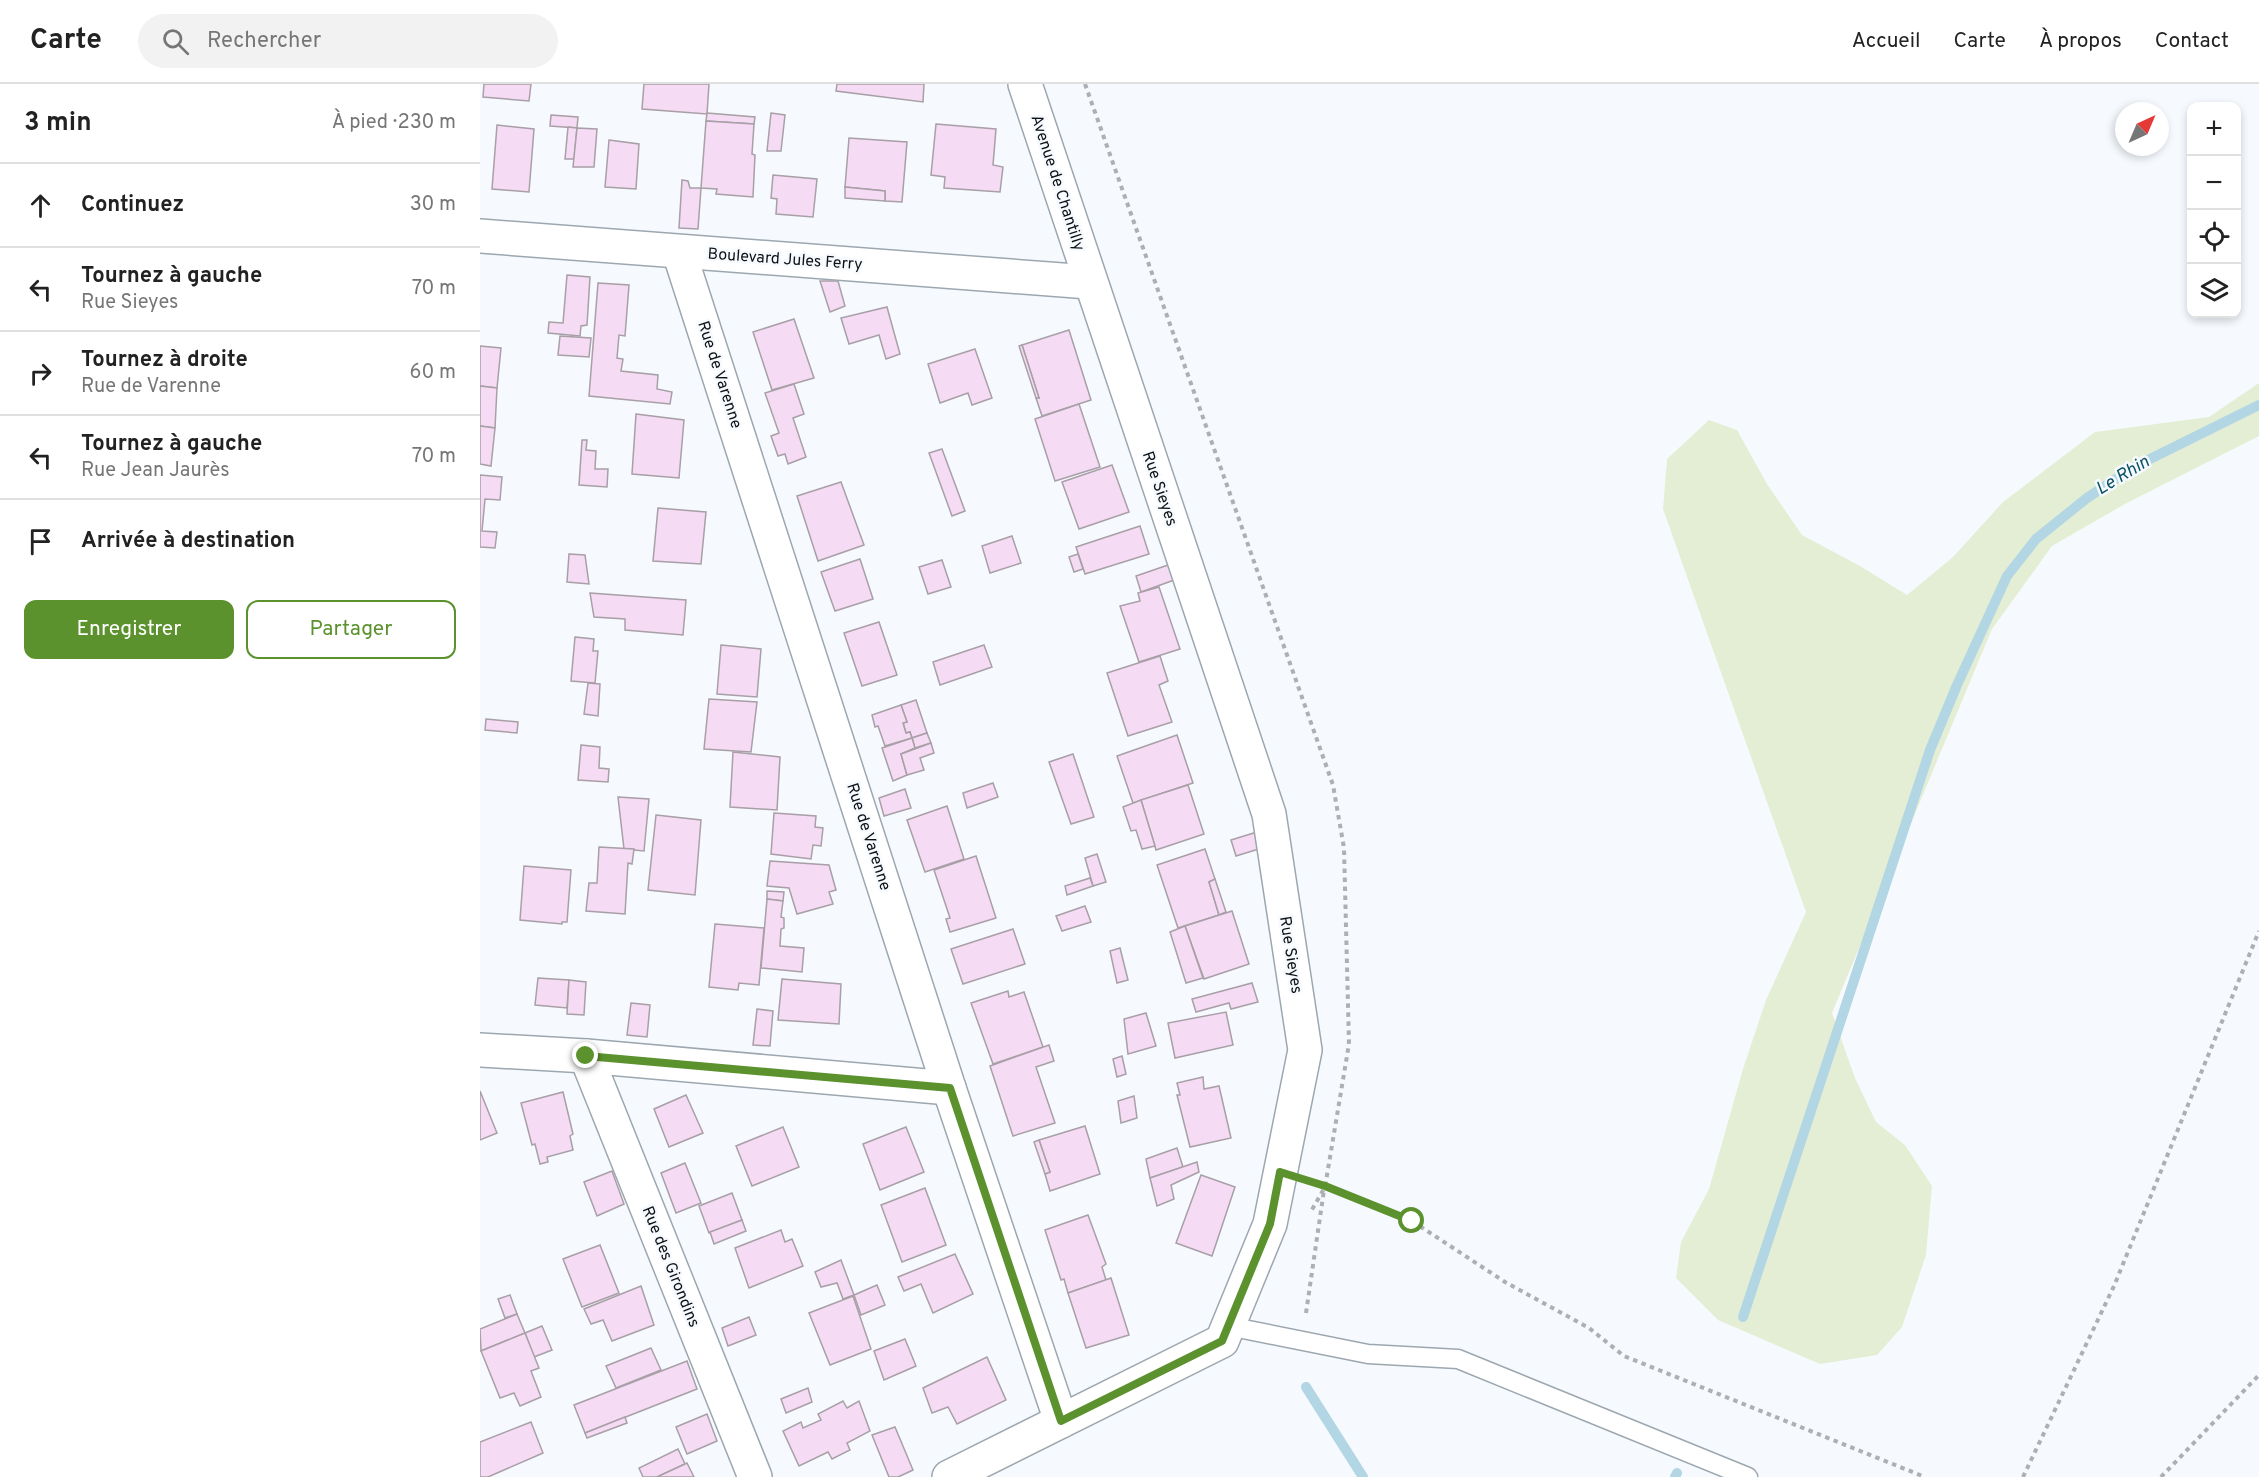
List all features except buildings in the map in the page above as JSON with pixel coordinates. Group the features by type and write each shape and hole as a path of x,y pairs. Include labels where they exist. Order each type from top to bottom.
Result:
{"street":[{"name":"Avenue de Chantilly","path":"1025,84 1089,282"},
{"name":"Boulevard Jules Ferry","path":"480,236 1089,282"},
{"name":"Rue de Varenne","path":"679,252 950,1088 1061,1421"},
{"name":"Rue Sieyes","path":"949,1477 1222,1341 1270,1224 1305,1050 1269,814 1089,282"},
{"path":"480,1050 586,1056 950,1088"},
{"name":"Rue des Girondins","path":"586,1056 755,1477"}],"lane":[{"path":"1228,1326 1368,1354 1458,1359 1748,1477"}],"path":[{"path":"2024,1477 2114,1286 2259,931"},
{"path":"1280,1172 1325,1186 1412,1221 1505,1282 1589,1328 1624,1356 1925,1477"},
{"path":"1304,1342 1306,1300 1325,1186"},
{"path":"2161,1477 2259,1375"}],"green space":[{"path":"2259,383 2259,436 2125,504 2052,546 1992,629 1832,1013 1855,1078 1876,1122 1905,1145 1932,1186 1926,1255 1902,1327 1877,1355 1820,1364 1718,1320 1676,1278 1681,1242 1709,1189 1743,1069 1766,1000 1806,912 1663,509 1667,459 1709,420 1737,430 1767,484 1802,535 1860,566 1907,595 1953,557 2003,502 2095,432 2209,417"}],"waterway":[{"name":"Le Rhin","path":"1743,1317 1930,750 2007,576 2036,539 2087,498 2142,463 2259,405"},
{"path":"1306,1387 1363,1477"},
{"path":"1675,1477 1677,1473"}],"route":[{"path":"586,1056 950,1088 1061,1421 1222,1341 1270,1224 1280,1172 1325,1186 1412,1221"}]}
